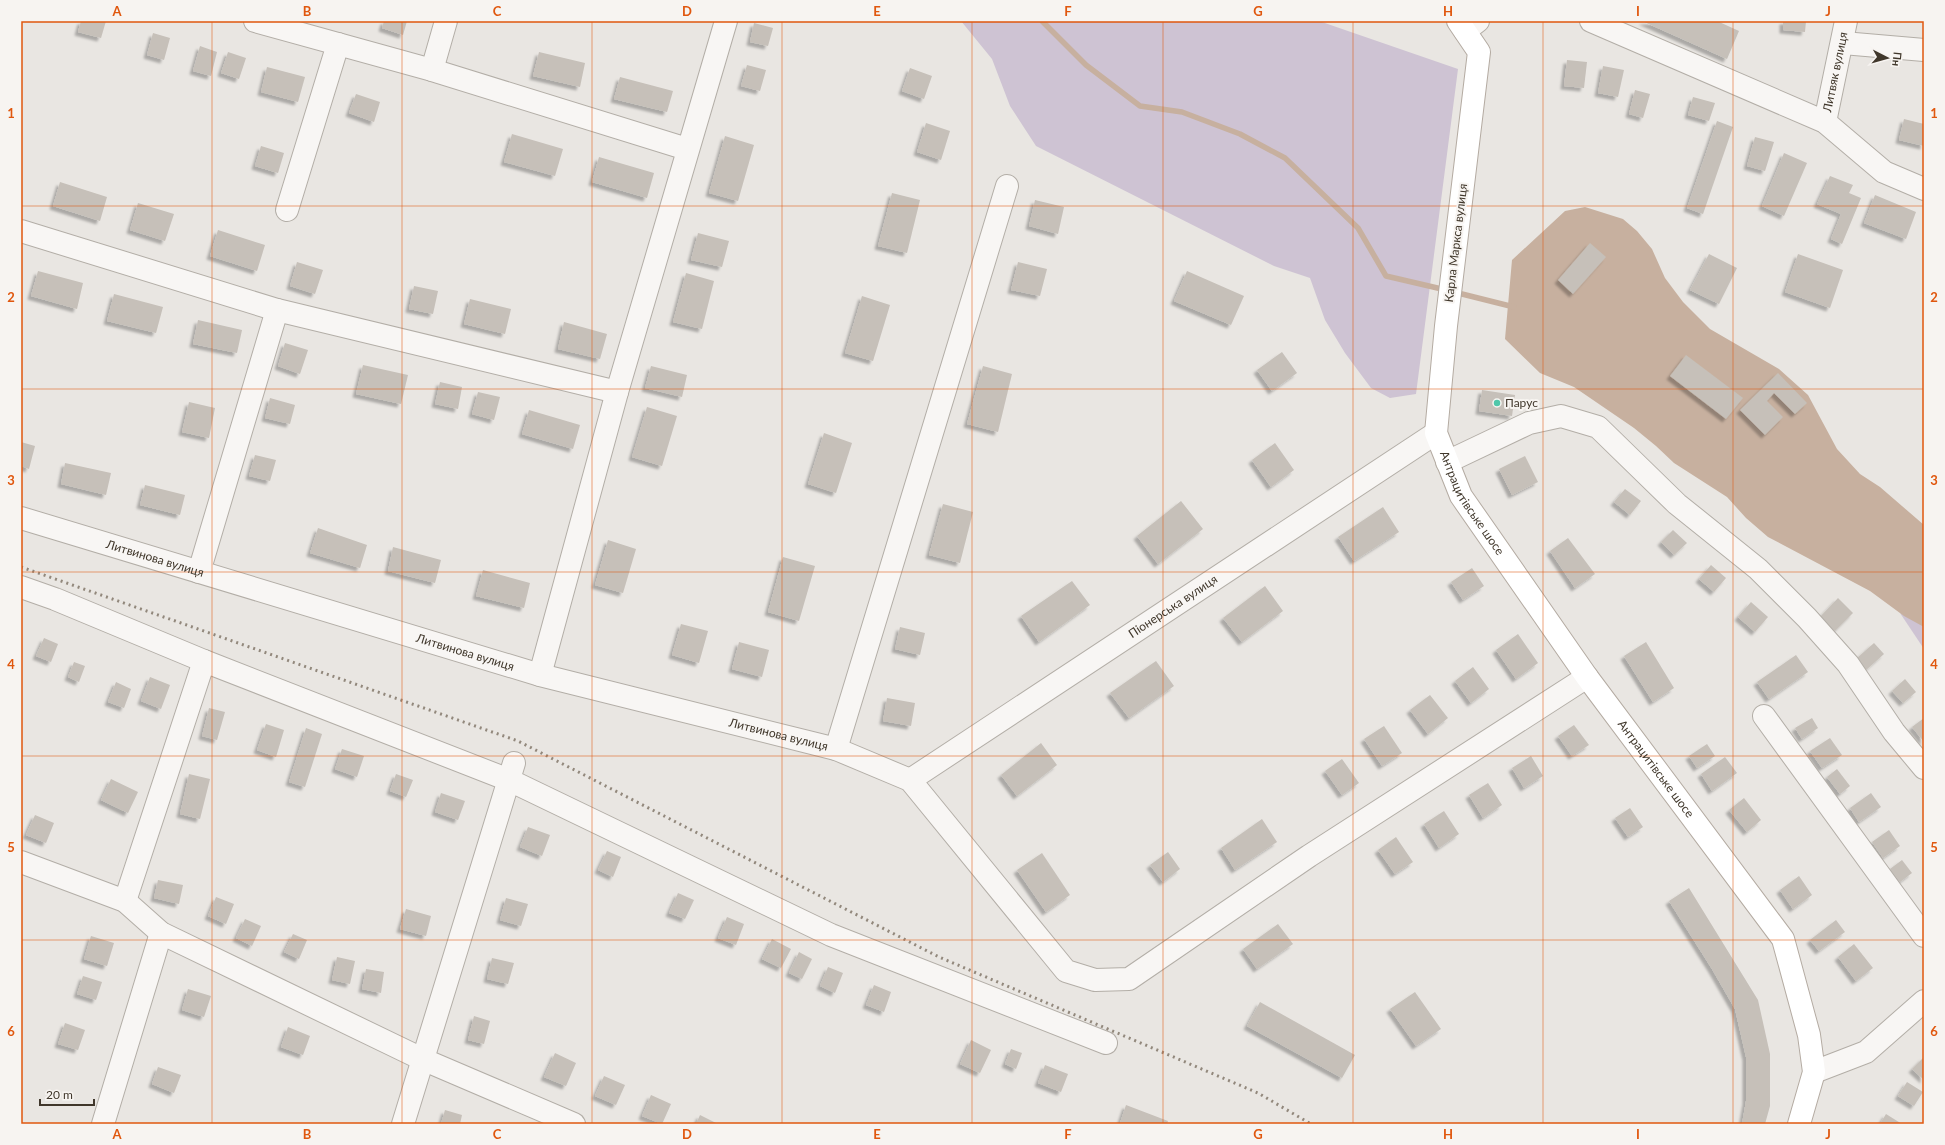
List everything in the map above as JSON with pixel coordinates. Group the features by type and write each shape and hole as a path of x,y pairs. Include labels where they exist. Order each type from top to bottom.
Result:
{"main road":[{"name":"Карла Маркса вулиця","path":"1436,433 1446,326 1480,52 1467,24"},
{"name":"Антрацитівське шосе","path":"1436,433 1461,496 1587,677 1783,939 1808,1035 1814,1072 1799,1124"}],"street":[{"path":"255,21 432,70 687,149"},
{"path":"432,70 446,21"},
{"path":"540,675 617,392 687,149 726,21"},
{"path":"1592,21 1825,122 1884,172 1924,189"},
{"name":"Литвяк вулиця","path":"1825,122 1843,43 1846,21"},
{"path":"1843,43 1924,50"},
{"path":"287,210 338,44"},
{"path":"836,749 1007,186"},
{"path":"21,231 277,310 617,392"},
{"path":"199,572 277,310"},
{"path":"1447,462 1529,423 1561,416 1598,427 1677,504 1758,569 1807,618 1848,664 1894,732 1924,768"},
{"name":"Піонерська вулиця","path":"910,780 1436,433"},
{"name":"Литвинова вулиця","path":"21,518 540,675 836,749 910,780"},
{"path":"21,587 55,599 204,661 511,771 831,935 1106,1043"},
{"path":"125,901 204,661"},
{"path":"910,780 1066,971 1095,980 1129,979 1309,856 1587,677"},
{"path":"1764,716 1924,936"},
{"path":"403,1124 511,771"},
{"path":"21,862 125,901 161,932 422,1059 574,1124"},
{"path":"103,1124 161,932"},
{"path":"1814,1072 1866,1052 1924,1001"}],"shaded area":[{"path":"961,21 1319,21 1458,69 1416,394 1390,398 1371,388 1345,353 1325,320 1310,278 1274,266 1036,146 1010,106 992,59"},
{"path":"1585,207 1623,219 1637,231 1652,249 1665,278 1683,302 1710,329 1779,369 1808,395 1837,449 1860,474 1880,487 1924,525 1924,627 1904,616 1870,591 1768,537 1746,518 1727,497 1674,463 1634,428 1574,387 1540,373 1505,339 1512,260 1565,211"},
{"path":"1900,613 1924,626 1924,649"}],"building":[{"path":"81,21 106,21 101,38 78,32"},
{"path":"384,21 407,21 403,35 382,28"},
{"path":"1642,21 1717,21 1739,31 1727,59"},
{"path":"1783,21 1806,21 1805,32 1783,30"},
{"path":"754,23 773,28 768,46 750,42"},
{"path":"153,33 170,38 164,60 147,55"},
{"path":"200,46 217,52 211,76 193,71"},
{"path":"228,52 246,58 239,79 221,73"},
{"path":"539,52 585,63 580,87 533,76"},
{"path":"1567,60 1587,62 1584,88 1564,86"},
{"path":"747,65 766,70 760,91 741,86"},
{"path":"1603,66 1624,70 1618,97 1598,93"},
{"path":"267,67 305,77 298,102 261,92"},
{"path":"910,68 932,76 924,99 902,91"},
{"path":"620,77 673,91 667,112 614,99"},
{"path":"1635,90 1650,94 1643,118 1629,114"},
{"path":"356,94 380,102 374,122 349,113"},
{"path":"1693,97 1715,103 1709,121 1688,115"},
{"path":"1904,119 1924,124 1924,146 1899,140"},
{"path":"1717,121 1733,127 1703,214 1687,208"},
{"path":"926,123 950,131 941,160 917,152"},
{"path":"512,134 563,149 555,176 504,162"},
{"path":"725,136 754,145 738,201 709,193"},
{"path":"1755,137 1774,142 1765,171 1747,166"},
{"path":"261,146 284,153 278,173 255,166"},
{"path":"1784,153 1807,163 1784,216 1762,206"},
{"path":"599,157 654,173 647,198 592,182"},
{"path":"1830,176 1853,185 1849,193 1861,198 1842,244 1831,239 1841,214 1817,204"},
{"path":"60,182 107,197 100,221 53,206"},
{"path":"892,193 920,200 907,253 878,246"},
{"path":"1875,195 1916,212 1906,239 1864,223"},
{"path":"1035,200 1064,207 1058,234 1029,226"},
{"path":"138,203 174,214 165,241 130,230"},
{"path":"218,230 265,245 257,271 210,256"},
{"path":"698,233 729,241 722,267 691,260"},
{"path":"1590,243 1606,257 1573,294 1558,280"},
{"path":"1709,254 1737,268 1719,304 1690,290"},
{"path":"1798,254 1843,270 1830,308 1785,292"},
{"path":"297,262 323,270 315,294 290,286"},
{"path":"1018,262 1047,269 1040,296 1011,290"},
{"path":"38,271 83,283 77,309 31,296"},
{"path":"1187,271 1244,296 1231,325 1174,301"},
{"path":"686,273 714,281 702,329 673,322"},
{"path":"414,286 438,291 433,314 409,309"},
{"path":"114,294 163,307 156,333 107,321"},
{"path":"862,296 890,305 873,361 845,353"},
{"path":"470,299 511,309 505,334 464,324"},
{"path":"198,320 242,330 237,353 193,344"},
{"path":"564,322 607,334 600,359 558,349"},
{"path":"285,343 308,350 300,374 278,366"},
{"path":"1282,352 1297,373 1272,391 1257,370"},
{"path":"1686,355 1743,398 1726,419 1670,376"},
{"path":"363,365 408,375 401,404 356,394"},
{"path":"651,366 687,375 682,397 645,388"},
{"path":"983,366 1012,374 998,432 967,424"},
{"path":"1778,373 1807,403 1795,414 1774,393 1767,401 1783,417 1765,435 1740,410"},
{"path":"440,382 462,387 458,409 435,404"},
{"name":"Парус","path":"1482,390 1515,395 1512,416 1479,411"},
{"path":"478,392 500,397 494,420 472,414"},
{"path":"270,398 295,405 290,424 265,418"},
{"path":"189,402 215,408 209,438 182,432"},
{"path":"647,407 677,416 662,466 632,457"},
{"path":"529,410 580,425 573,449 522,434"},
{"path":"824,433 852,443 836,493 808,484"},
{"path":"21,442 35,446 29,469 21,466"},
{"path":"1275,443 1294,470 1271,487 1252,460"},
{"path":"255,455 276,460 270,481 249,476"},
{"path":"1525,456 1538,482 1512,495 1499,469"},
{"path":"65,463 111,473 106,495 61,484"},
{"path":"145,485 185,495 180,515 140,505"},
{"path":"1625,489 1641,501 1630,515 1614,502"},
{"path":"1181,501 1203,529 1158,564 1137,536"},
{"path":"943,504 973,512 960,563 929,555"},
{"path":"1383,507 1399,532 1354,561 1338,537"},
{"path":"318,528 367,545 360,568 310,553"},
{"path":"1673,530 1687,543 1674,555 1661,542"},
{"path":"1568,538 1595,574 1575,588 1550,551"},
{"path":"608,540 636,549 623,593 595,585"},
{"path":"393,547 441,560 435,583 388,571"},
{"path":"783,557 815,566 799,621 768,612"},
{"path":"1711,565 1726,578 1714,592 1699,579"},
{"path":"1472,568 1484,586 1463,600 1451,582"},
{"path":"483,570 530,583 524,608 476,596"},
{"path":"1072,581 1090,605 1039,642 1021,616"},
{"path":"1265,586 1283,611 1242,642 1223,618"},
{"path":"1838,598 1853,613 1835,631 1820,617"},
{"path":"1751,602 1768,617 1755,632 1738,617"},
{"path":"681,624 708,631 699,663 672,655"},
{"path":"900,627 925,633 920,655 895,649"},
{"path":"1518,634 1538,663 1516,679 1496,650"},
{"path":"44,638 58,644 51,662 36,656"},
{"path":"739,642 769,650 762,677 732,669"},
{"path":"1646,642 1674,688 1653,702 1624,656"},
{"path":"1874,643 1884,654 1866,670 1856,659"},
{"path":"1796,655 1808,672 1769,699 1757,682"},
{"path":"1156,661 1174,686 1129,718 1110,693"},
{"path":"74,662 85,666 79,682 68,677"},
{"path":"1473,667 1489,689 1471,703 1455,681"},
{"path":"150,677 170,685 161,709 141,701"},
{"path":"1905,679 1916,692 1903,703 1892,691"},
{"path":"116,682 131,689 124,708 108,702"},
{"path":"1430,695 1448,718 1428,734 1410,710"},
{"path":"887,698 915,703 911,726 883,721"},
{"path":"209,708 225,712 217,740 202,736"},
{"path":"1812,718 1818,728 1802,739 1795,728"},
{"path":"1924,718 1924,742 1912,727"},
{"path":"266,724 284,730 276,757 257,750"},
{"path":"1574,725 1589,745 1572,756 1558,736"},
{"path":"1384,726 1402,753 1382,766 1364,739"},
{"path":"306,728 322,734 305,787 289,782"},
{"path":"1830,738 1842,755 1822,768 1810,751"},
{"path":"1041,743 1057,765 1017,796 1001,775"},
{"path":"1707,744 1715,756 1697,768 1689,756"},
{"path":"342,749 364,756 357,777 335,769"},
{"path":"1531,756 1543,776 1524,788 1512,768"},
{"path":"1725,757 1737,773 1712,791 1701,774"},
{"path":"1342,759 1359,783 1342,795 1325,771"},
{"path":"1837,769 1850,786 1840,794 1827,777"},
{"path":"189,774 210,779 200,819 180,814"},
{"path":"396,774 413,780 406,797 390,791"},
{"path":"111,779 138,792 128,813 101,800"},
{"path":"1488,783 1502,805 1483,818 1469,795"},
{"path":"441,793 465,801 458,820 435,812"},
{"path":"1871,793 1881,807 1859,822 1850,808"},
{"path":"1744,798 1761,820 1747,832 1729,810"},
{"path":"1630,808 1643,827 1628,837 1615,818"},
{"path":"1444,811 1459,834 1439,848 1424,824"},
{"path":"35,815 54,823 46,843 26,835"},
{"path":"1262,819 1277,842 1235,870 1221,848"},
{"path":"528,827 550,835 542,856 520,847"},
{"path":"1889,830 1900,846 1883,858 1872,842"},
{"path":"1396,837 1413,862 1395,874 1378,850"},
{"path":"607,851 621,857 613,877 598,870"},
{"path":"1168,852 1180,869 1163,882 1150,865"},
{"path":"1042,853 1070,895 1046,912 1017,870"},
{"path":"1902,860 1912,873 1900,882 1890,869"},
{"path":"1799,876 1812,895 1793,909 1780,890"},
{"path":"158,880 183,885 179,904 154,898"},
{"path":"1689,888 1758,1000 1770,1054 1770,1106 1765,1124 1742,1124 1746,1101 1746,1057 1735,1009 1712,969 1669,901"},
{"path":"678,893 694,900 685,919 669,913"},
{"path":"216,897 234,904 226,924 208,916"},
{"path":"506,898 528,904 521,926 500,920"},
{"path":"406,909 431,916 426,936 400,929"},
{"path":"727,917 744,924 736,945 718,938"},
{"path":"245,919 261,926 252,946 236,938"},
{"path":"1836,920 1845,932 1819,951 1810,940"},
{"path":"1278,924 1293,944 1257,969 1243,949"},
{"path":"293,934 307,940 299,959 284,952"},
{"path":"91,936 114,943 107,966 84,959"},
{"path":"772,939 791,949 781,968 762,959"},
{"path":"1854,944 1873,968 1856,981 1838,957"},
{"path":"799,952 812,959 802,979 789,973"},
{"path":"337,957 355,961 350,984 332,980"},
{"path":"492,958 514,963 508,984 487,979"},
{"path":"828,967 843,973 835,993 820,986"},
{"path":"366,969 384,972 381,993 362,989"},
{"path":"83,976 102,982 96,1000 77,994"},
{"path":"874,985 891,992 884,1012 866,1005"},
{"path":"188,989 211,996 204,1017 182,1010"},
{"path":"1415,992 1441,1029 1416,1046 1390,1009"},
{"path":"1260,1002 1355,1055 1342,1078 1247,1026"},
{"path":"474,1016 490,1021 484,1044 468,1040"},
{"path":"65,1023 85,1030 78,1050 58,1044"},
{"path":"288,1027 310,1036 303,1055 281,1047"},
{"path":"971,1040 991,1050 980,1073 960,1064"},
{"path":"1011,1049 1022,1053 1016,1069 1005,1064"},
{"path":"555,1053 576,1063 566,1086 544,1077"},
{"path":"1924,1057 1924,1080 1912,1069"},
{"path":"1045,1065 1068,1074 1061,1092 1038,1083"},
{"path":"158,1067 181,1075 174,1093 152,1084"},
{"path":"604,1076 625,1085 616,1105 595,1096"},
{"path":"1907,1082 1923,1092 1914,1106 1898,1096"},
{"path":"651,1095 671,1104 662,1124 642,1116"},
{"path":"1126,1105 1168,1121 1167,1124 1120,1123"},
{"path":"445,1110 462,1115 460,1124 441,1124"},
{"path":"1886,1114 1902,1124 1880,1124"},
{"path":"700,1115 718,1124 696,1124"}],"waterway":[{"path":"1042,21 1086,65 1140,106 1182,112 1240,134 1285,158 1358,228 1386,276 1446,290"},
{"path":"1454,292 1514,307"}],"railway":[{"path":"21,567 518,741 939,957 1258,1093 1311,1124"}],"place":[{"name":"Парус","path":"1497,403"}]}
